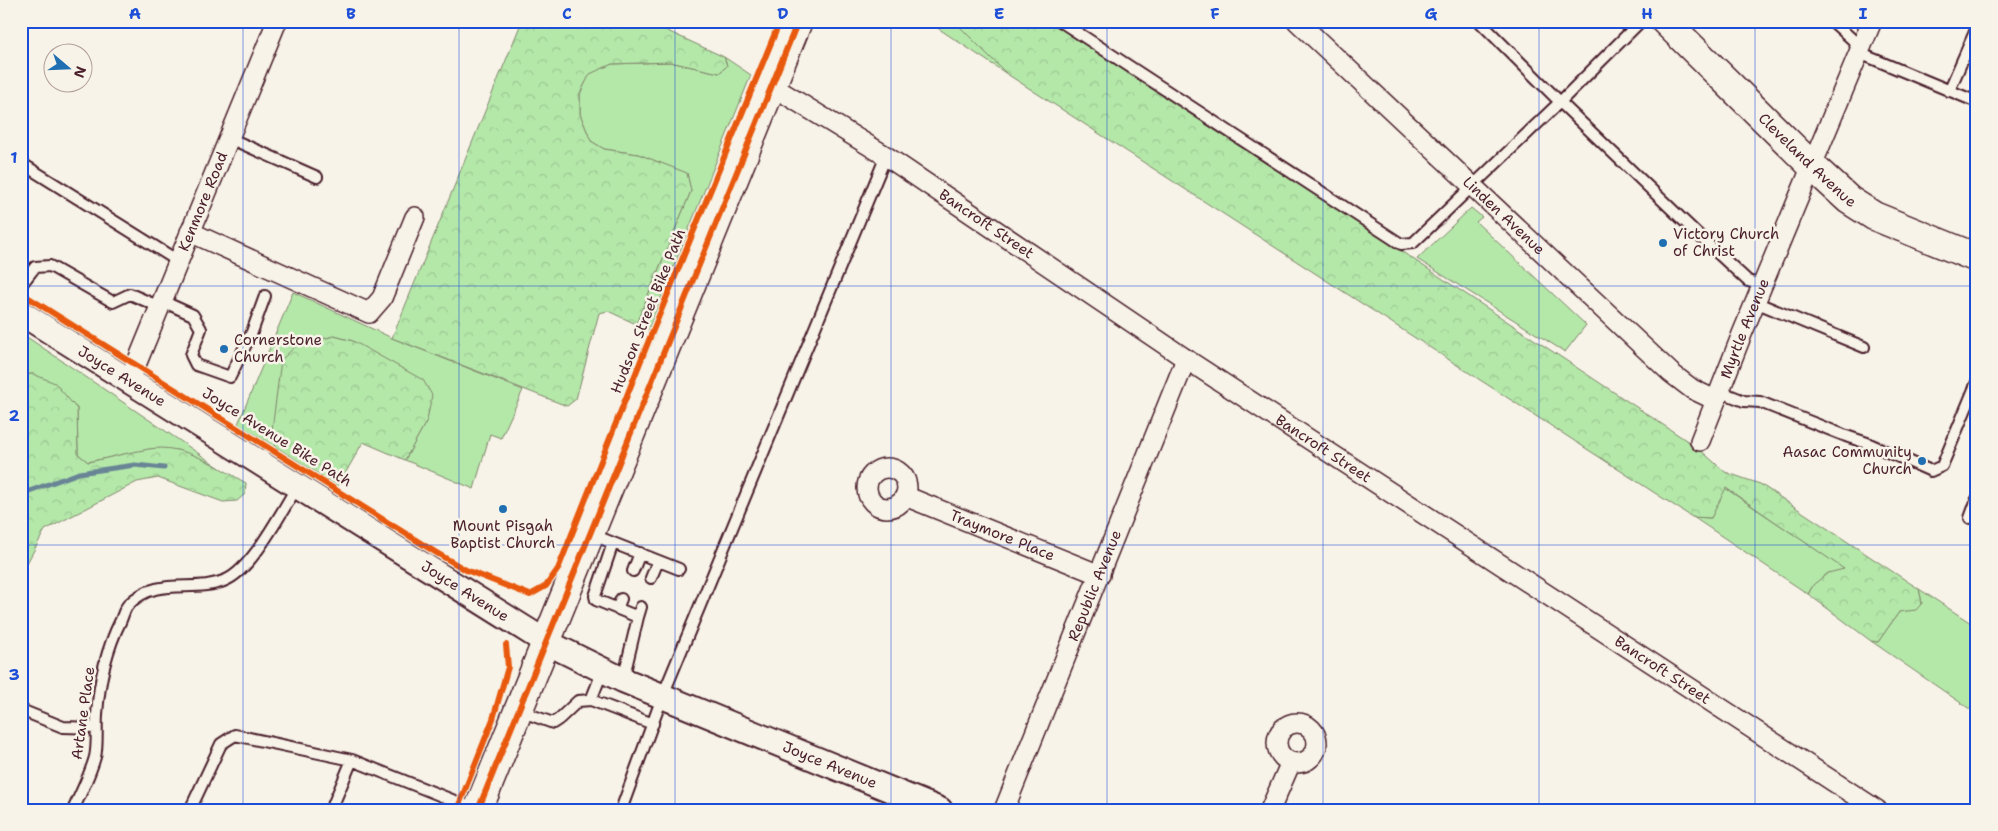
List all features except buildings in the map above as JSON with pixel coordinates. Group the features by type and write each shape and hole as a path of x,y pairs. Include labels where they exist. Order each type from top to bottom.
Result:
{"main road":[{"path":"478,810 546,642 602,538 798,21"},
{"name":"Cleveland Avenue","path":"1665,21 1849,200 1874,216 1977,258"}],"street":[{"name":"Kenmore Road","path":"129,382 276,21"},
{"name":"Linden Avenue","path":"1297,21 1671,373 1692,389 1717,395"},
{"name":"Myrtle Avenue","path":"1700,441 1717,395 1872,21"},
{"name":"Bancroft Street","path":"772,86 886,156 1186,359 1850,802 1877,810"},
{"path":"190,232 369,313 382,298 415,217"},
{"name":"Joyce Avenue","path":"21,313 546,642 613,675 940,810"},
{"name":"Republic Avenue","path":"1004,810 1186,359"},
{"name":"Traymore Place","path":"905,496 1100,575"},
{"path":"1270,810 1291,762"}],"lane":[{"path":"1060,21 1401,244 1413,244 1641,21"},
{"path":"1479,21 1560,102 1748,281 1759,294 1864,347"},
{"path":"1832,21 1853,40 1859,53 1977,102"},
{"path":"1949,91 1977,26"},
{"path":"229,138 317,177"},
{"path":"621,810 663,695 886,156"},
{"path":"21,163 178,261"},
{"path":"21,285 35,267 50,266 113,302 130,294 193,315 201,329 191,356 196,364 230,377 252,332 265,296"},
{"path":"1717,395 1744,401 1760,402 1866,443 1931,471 1942,466 1977,382"},
{"name":"Artane Place","path":"73,810 95,756 96,728 104,666 113,636 128,604 150,589 213,585 229,579 242,568 260,547 296,487"},
{"path":"1970,518 1977,499"},
{"path":"591,700 613,675 640,612 619,604 596,600 602,538 679,569"},
{"path":"633,571 640,553"},
{"path":"651,578 658,561"},
{"path":"519,711 553,723 578,701 591,700 653,724"},
{"path":"21,710 63,727 96,728"},
{"path":"190,810 221,744 235,735 352,760 478,810"},
{"path":"331,810 352,760"}],"green space":[{"path":"522,21 646,21 724,57 727,66 719,73 670,62 612,64 590,74 580,93 580,114 591,141 604,149 638,154 687,173 691,191 636,324 608,311 599,313 576,399 567,406 392,338"},
{"path":"927,21 954,21 1007,74"},
{"path":"954,21 1054,21 1698,448 1725,472 1760,484 1919,589 1922,603 1916,610 1899,612 1878,642 1871,641 1808,594 1814,584 1828,573 1844,569 1726,488 1711,518 1692,517 1007,74"},
{"path":"724,57 751,75 648,330 636,324 691,191 687,174 638,154 604,149 591,141 580,114 580,94 590,73 612,64 670,62 719,73 727,66"},
{"path":"1471,208 1482,217 1476,222 1586,325 1565,352 1417,259"},
{"path":"293,292 392,338 523,390 501,438 490,434 474,489 405,460 427,420 353,341 334,336 296,346 272,430 276,447 238,424"},
{"path":"21,333 220,468 177,450 150,449 88,462 78,454 77,408 33,374 21,375"},
{"path":"334,336 353,341 423,380 432,395 427,420 405,460 363,442 338,486 276,447 272,430 281,360 296,346"},
{"path":"33,374 55,383 77,409 78,454 88,462 149,449 175,450 200,458 246,483 245,494 237,501 223,502 158,478 137,482 45,530 27,563 21,568 21,375"},
{"path":"1725,488 1845,569 1814,584 1808,594 1693,517 1711,518"},
{"path":"1919,589 1977,627 1977,714 1871,641 1878,642 1899,612 1922,603"}],"waterway":[{"path":"21,494 79,473 135,465 164,468"}],"cycle path":[{"name":"Hudson Street Bike Path","path":"21,293 435,552 466,570 530,595 546,586 558,569 649,340 780,21"},
{"path":"478,810 798,21"},
{"path":"457,810 493,719 508,667 506,645"}],"place":[{"name":"Victory Church of Christ","path":"1663,243"},
{"name":"Cornerstone Church","path":"224,349"},
{"name":"Aasac Community Church","path":"1922,461"},
{"name":"Mount Pisgah Baptist Church","path":"503,509"}]}
